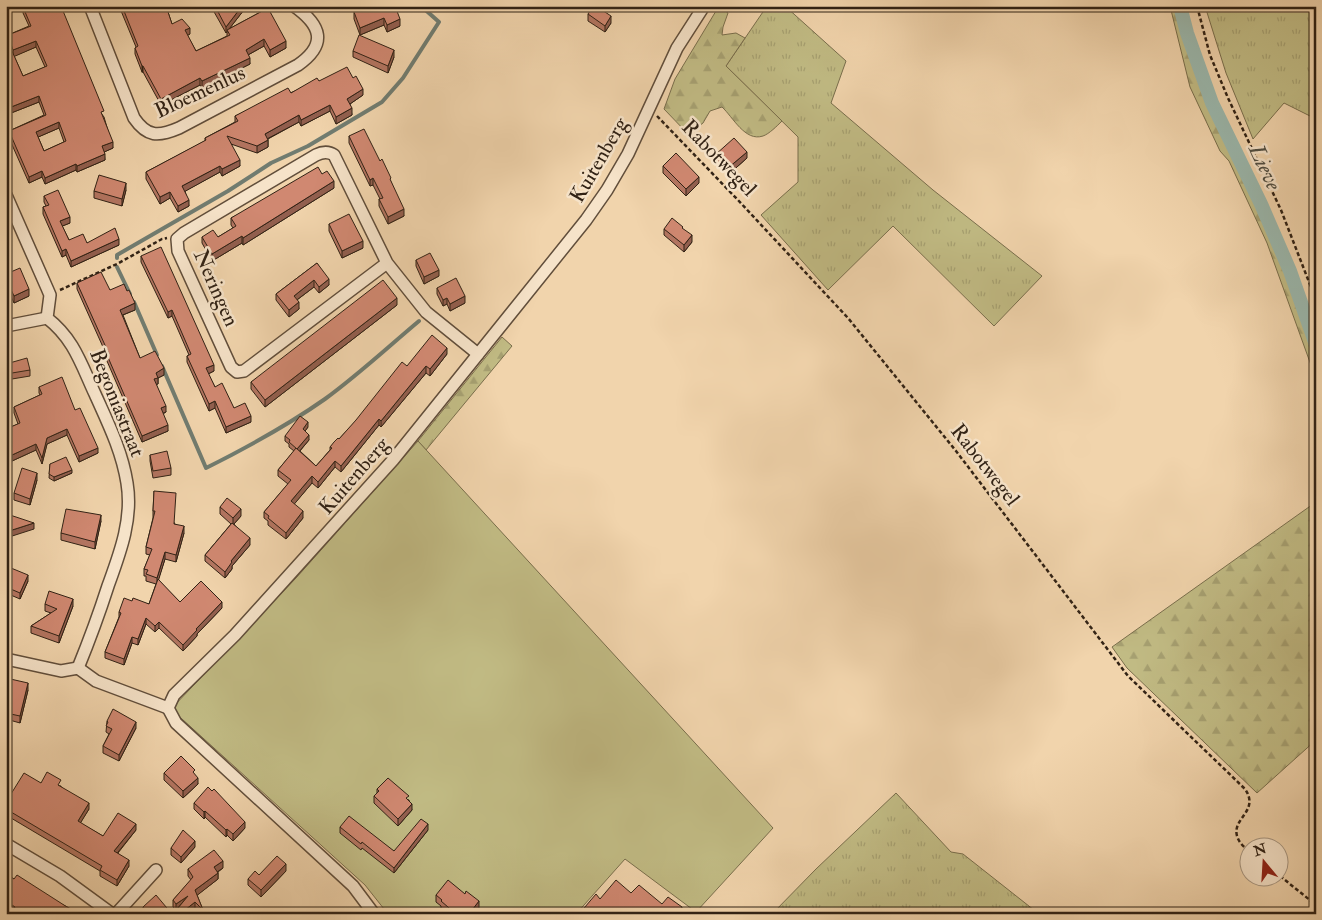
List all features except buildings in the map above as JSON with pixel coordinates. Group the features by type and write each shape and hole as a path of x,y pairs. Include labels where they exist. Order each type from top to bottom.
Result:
{"street":[{"name":"Bloemenlus","path":"90,6 134,118 142,129 153,134 166,134 298,65 310,56 317,45 317,32 306,15 294,6"},
{"name":"Kuitenberg","path":"168,708 174,695 235,636 393,460 586,220 607,190 628,154 677,48 704,6"},
{"name":"Neringen","path":"388,263 244,371 237,372 231,367 178,251 176,239 316,155 326,152 334,155 388,263 426,312 478,354"},
{"path":"6,194 50,295 47,318 6,326"},
{"name":"Begoniastraat","path":"47,318 63,332 75,350 116,443 125,471 127,485 127,524 94,628 78,668"},
{"path":"6,660 62,671 78,668 96,681 168,708 176,723 353,886 374,914"},
{"path":"6,844 60,876 112,914"},
{"path":"116,914 156,870"}],"path":[{"path":"1196,6 1210,55 1228,98 1281,210 1316,300"},
{"name":"Rabotwegel","path":"649,108 848,318 956,451 1128,676 1245,789 1250,800 1249,807 1238,828 1237,836 1240,841"},
{"path":"50,295 117,264 162,239 176,239"},
{"path":"1290,884 1316,905"}],"green space":[{"path":"719,6 728,13 722,35 736,33 745,38 726,66 782,121 763,136 757,137 745,132 722,107 710,111 703,123 688,134 664,109 675,79"},
{"path":"767,6 785,6 846,61 831,103 933,190 1042,276 994,326 893,226 828,290 761,215 798,182 798,137 726,66"},
{"path":"1170,6 1176,6 1182,32 1208,103 1269,230 1316,356 1316,379 1267,243 1229,161 1220,151 1190,87"},
{"path":"1205,6 1316,6 1316,119 1284,103 1253,139 1226,73"},
{"path":"502,337 512,346 426,450 418,441"},
{"path":"418,441 773,828 696,912 625,859 576,914 388,914 365,885 171,709 296,578"},
{"path":"1316,502 1316,740 1257,793 1127,668 1112,647"},
{"path":"896,793 951,852 963,854 1039,914 772,914"}],"waterway":[{"path":"117,258 117,255 228,191 271,163 308,146 382,102 403,78 439,22 421,6"},
{"name":"Lieve","path":"1180,6 1187,33 1212,103 1261,204 1290,271 1316,345"},
{"path":"117,267 130,294"},
{"path":"134,302 157,355"},
{"path":"162,366 206,468 267,436 325,399 419,321"}]}
